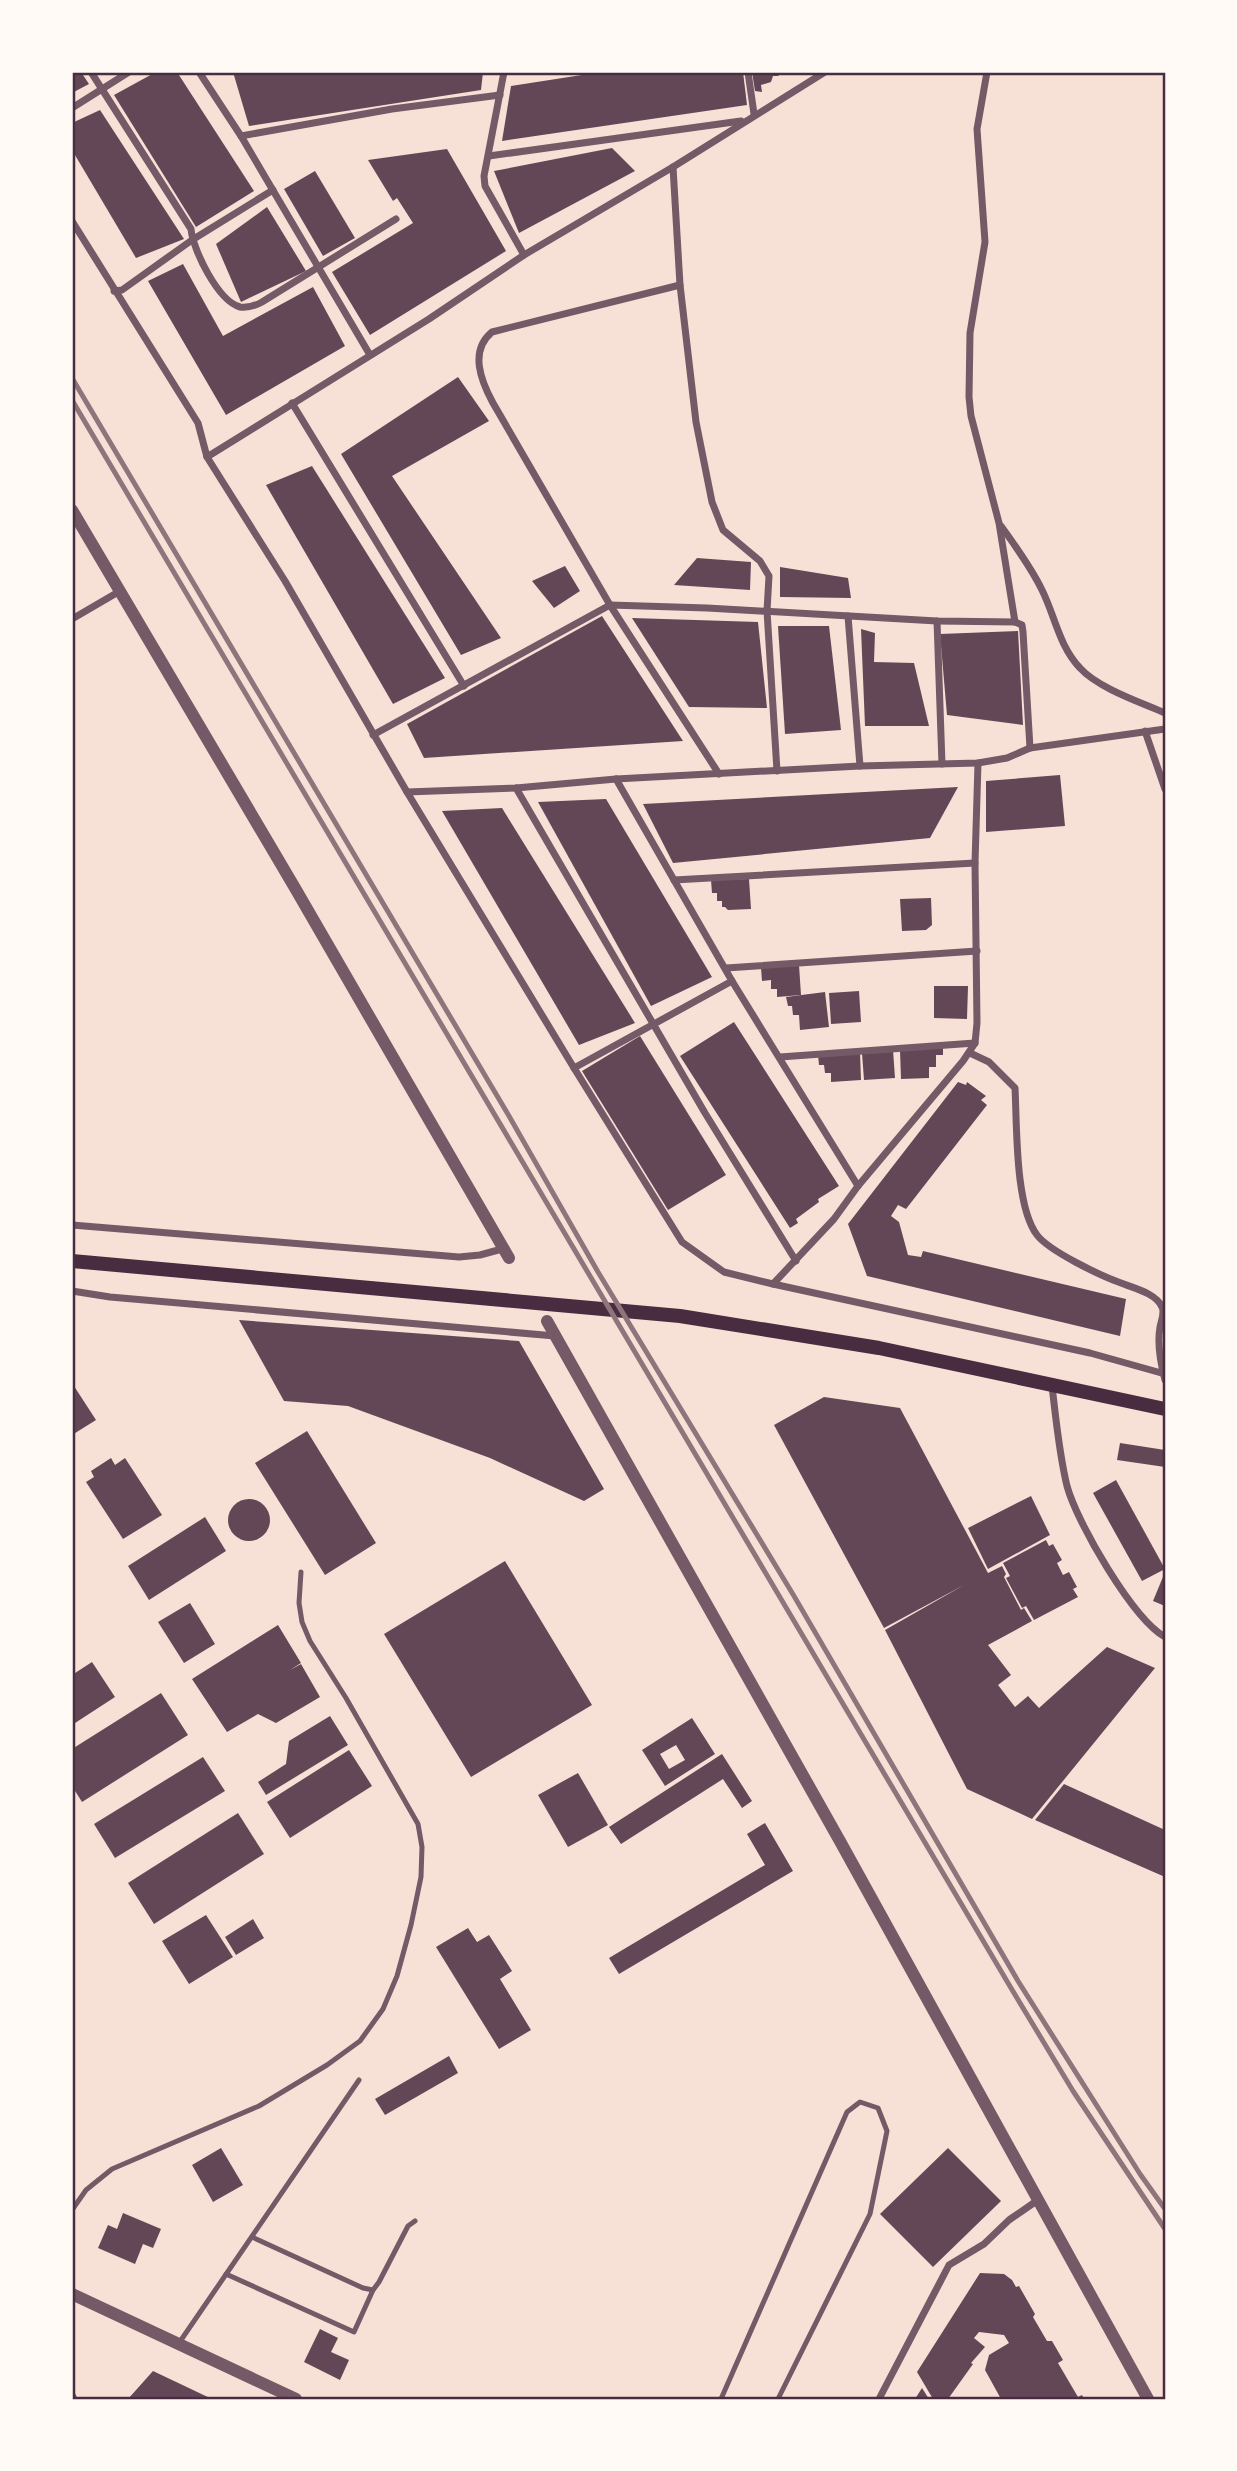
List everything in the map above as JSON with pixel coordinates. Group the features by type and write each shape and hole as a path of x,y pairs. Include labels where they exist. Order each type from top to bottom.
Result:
{"main road":[{"path":"72,1261 680,1315 879,1348 1165,1409"}],"street":[{"path":"91,72 191,229 192,240 216,287 233,303 242,307 253,307 396,219"},
{"path":"72,108 129,72"},
{"path":"200,72 241,136 370,355"},
{"path":"507,72 500,95 485,186 524,255"},
{"path":"748,72 754,114"},
{"path":"207,457 524,255 673,167 825,72"},
{"path":"987,72 977,130 985,242 970,334 969,397 971,415 999,523 1015,622"},
{"path":"241,136 392,109 500,95"},
{"path":"489,156 744,121"},
{"path":"673,167 680,285 696,422 715,515 723,530 765,566 770,586 768,611 776,771"},
{"path":"114,292 273,190"},
{"path":"72,221 198,424 207,457 285,581 407,792 682,1242 724,1272 1090,1353 1165,1376 1159,1341 1163,1313 1160,1304 1142,1292 1070,1258 1037,1235 1021,1192 1015,1088 989,1062 970,1053"},
{"path":"680,285 492,332 482,344 479,361 484,387 610,605 719,774"},
{"path":"292,403 464,686"},
{"path":"72,510 302,900 505,1253 459,1257 72,1225"},
{"path":"999,523 1028,563 1044,593 1065,649 1081,669 1099,682 1165,713"},
{"path":"72,619 120,591"},
{"path":"373,735 610,605 937,621 1015,622 1022,625 1023,632 1030,748"},
{"path":"848,616 860,766"},
{"path":"937,621 942,764"},
{"path":"407,792 516,788 615,779 860,766 978,763 1007,758 1030,748 1165,729"},
{"path":"1145,731 1165,789"},
{"path":"773,1284 834,1219 858,1186 970,1053 975,1043 978,763"},
{"path":"615,779 732,981 858,1186"},
{"path":"516,788 653,1024 796,1261"},
{"path":"674,880 975,863"},
{"path":"726,968 977,951"},
{"path":"574,1068 732,981"},
{"path":"780,1056 975,1043"},
{"path":"72,1291 110,1297 556,1336"},
{"path":"547,1321 848,1855 1148,2399"},
{"path":"1052,1386 1058,1443 1068,1489 1116,1582 1135,1609 1165,1637"},
{"path":"879,2399 949,2266 984,2244 1009,2220 1038,2200"},
{"path":"72,2294 296,2399"}],"lane":[{"path":"72,2210 86,2190 111,2169 259,2106 327,2065 360,2040 383,2009 397,1976 421,1877 422,1847 418,1824 310,1641 302,1622 299,1603 300,1572"},
{"path":"178,2344 359,2080"},
{"path":"721,2399 847,2112 860,2102 878,2108 887,2131 870,2214 778,2399"},
{"path":"226,2274 354,2332 373,2290 408,2227 415,2221"},
{"path":"252,2237 363,2288 373,2290"}],"building":[{"path":"72,72 81,72 89,84 72,93"},
{"path":"156,72 177,72 254,191 196,227 114,95"},
{"path":"233,72 483,72 481,90 249,126"},
{"path":"601,72 743,72 747,105 502,141 511,86"},
{"path":"752,72 776,72 779,76 773,76 771,82 761,85 762,92 755,91"},
{"path":"100,110 184,239 136,258 72,150 72,123"},
{"path":"612,148 635,171 519,233 494,171"},
{"path":"447,149 506,251 370,335 332,272 413,223 397,198 393,201 368,160"},
{"path":"315,171 355,238 323,256 284,189"},
{"path":"267,207 306,271 241,302 216,244"},
{"path":"183,264 223,336 313,287 345,346 226,415 148,281"},
{"path":"458,377 489,421 392,476 501,638 461,655 341,454"},
{"path":"312,466 445,678 393,704 266,485"},
{"path":"697,558 751,562 750,590 674,585"},
{"path":"565,566 580,591 554,608 532,581"},
{"path":"780,567 848,578 851,598 780,597"},
{"path":"602,616 683,741 424,758 407,724"},
{"path":"632,618 758,622 767,708 689,707"},
{"path":"778,626 829,626 841,730 785,734"},
{"path":"861,629 875,633 874,662 914,663 929,726 865,726"},
{"path":"1018,631 1023,725 947,715 940,634"},
{"path":"1060,775 1065,826 986,832 986,781"},
{"path":"958,787 930,838 673,863 643,804"},
{"path":"606,799 712,977 651,1006 538,802"},
{"path":"502,808 635,1023 579,1045 442,811"},
{"path":"749,879 751,909 728,910 722,907 722,901 717,901 717,893 712,893 711,880"},
{"path":"931,898 932,925 926,930 902,931 900,899"},
{"path":"799,965 801,995 777,997 777,989 771,989 771,980 762,981 761,968"},
{"path":"934,986 968,986 967,1019 934,1018"},
{"path":"859,991 861,1022 831,1024 829,993"},
{"path":"825,992 829,1027 800,1030 799,1015 793,1015 792,1006 788,1006 786,997"},
{"path":"734,1022 839,1186 818,1199 819,1202 796,1219 798,1223 790,1228 680,1056"},
{"path":"640,1036 726,1175 668,1210 582,1071"},
{"path":"943,1048 943,1055 936,1055 936,1067 929,1067 929,1078 901,1079 900,1050"},
{"path":"893,1050 895,1078 864,1080 862,1053"},
{"path":"860,1053 861,1080 831,1082 831,1073 825,1073 824,1065 819,1065 818,1055"},
{"path":"958,1082 966,1085 967,1082 986,1096 981,1100 987,1105 906,1209 898,1205 891,1216 899,1222 908,1255 921,1257 923,1251 1126,1299 1120,1336 867,1276 848,1224"},
{"path":"239,1320 519,1341 604,1489 584,1501 490,1458 348,1406 284,1401"},
{"path":"72,1383 96,1420 72,1435"},
{"path":"824,1397 900,1408 988,1573 1002,1566 1006,1574 1004,1577 1021,1610 1024,1608 1032,1621 988,1645 1011,1675 998,1685 1015,1707 1028,1696 1039,1708 1107,1647 1155,1668 1032,1819 967,1789 885,1630 964,1585 884,1628 774,1425"},
{"path":"307,1431 376,1543 325,1575 255,1463"},
{"path":"1120,1443 1165,1450 1165,1467 1117,1460"},
{"path":"111,1458 115,1465 125,1458 162,1515 123,1539 86,1482 94,1477 91,1471"},
{"path":"1116,1480 1165,1569 1142,1581 1093,1493"},
{"path":"1031,1496 1050,1535 988,1569 968,1528"},
{"path":"249,1499 264,1505 270,1520 264,1535 249,1541 234,1535 228,1520 234,1505"},
{"path":"205,1517 226,1551 149,1600 128,1566"},
{"path":"1046,1540 1049,1546 1053,1544 1062,1560 1057,1563 1063,1575 1069,1572 1077,1587 1073,1589 1078,1597 1034,1620 1026,1606 1022,1608 1006,1578 1010,1576 1003,1563"},
{"path":"505,1561 592,1705 471,1777 384,1634"},
{"path":"1165,1572 1165,1606 1153,1601"},
{"path":"190,1603 215,1644 184,1663 158,1622"},
{"path":"278,1625 301,1663 290,1670 301,1664 320,1697 276,1723 258,1714 227,1732 192,1679"},
{"path":"92,1662 115,1697 72,1725 72,1675"},
{"path":"161,1693 188,1735 82,1802 72,1786 72,1749"},
{"path":"330,1716 348,1745 266,1795 258,1782 286,1764 289,1741"},
{"path":"692,1718 715,1754 665,1786 642,1750","holes":["676,1745 685,1760 669,1769 660,1754"]},
{"path":"349,1750 372,1786 290,1838 267,1802"},
{"path":"722,1754 752,1801 742,1808 723,1779 621,1844 609,1827"},
{"path":"203,1757 225,1791 115,1858 94,1824"},
{"path":"578,1773 608,1825 568,1847 538,1795"},
{"path":"1064,1784 1165,1830 1165,1877 1035,1820"},
{"path":"238,1813 264,1854 154,1924 128,1883"},
{"path":"765,1823 793,1871 619,1974 609,1958 765,1865 747,1834"},
{"path":"206,1915 233,1957 189,1984 162,1941"},
{"path":"253,1919 264,1938 236,1955 225,1937"},
{"path":"468,1928 477,1942 489,1935 512,1971 500,1979 531,2030 499,2049 436,1947"},
{"path":"449,2056 458,2073 385,2115 375,2099"},
{"path":"221,2148 243,2185 213,2202 192,2165"},
{"path":"948,2148 1001,2201 933,2267 880,2214"},
{"path":"123,2213 161,2229 153,2248 143,2244 135,2264 98,2248 108,2225 117,2229"},
{"path":"980,2273 1004,2274 1016,2287 1019,2286 1047,2341 1052,2341 1063,2360 1058,2363 1078,2397 1082,2395 1084,2399 1001,2399 985,2370 989,2355 1009,2343 1004,2335 979,2332 974,2338 985,2347 971,2363 973,2364 948,2399 933,2399 917,2372"},
{"path":"320,2329 338,2338 331,2352 349,2360 340,2380 304,2362"},
{"path":"153,2371 212,2399 128,2399"},
{"path":"922,2388 929,2399 915,2399"}],"railway":[{"path":"72,378 509,1116 598,1272 794,1596 1018,1981 1165,2209"},
{"path":"72,400 1011,1988 1073,2091 1165,2229"}]}
